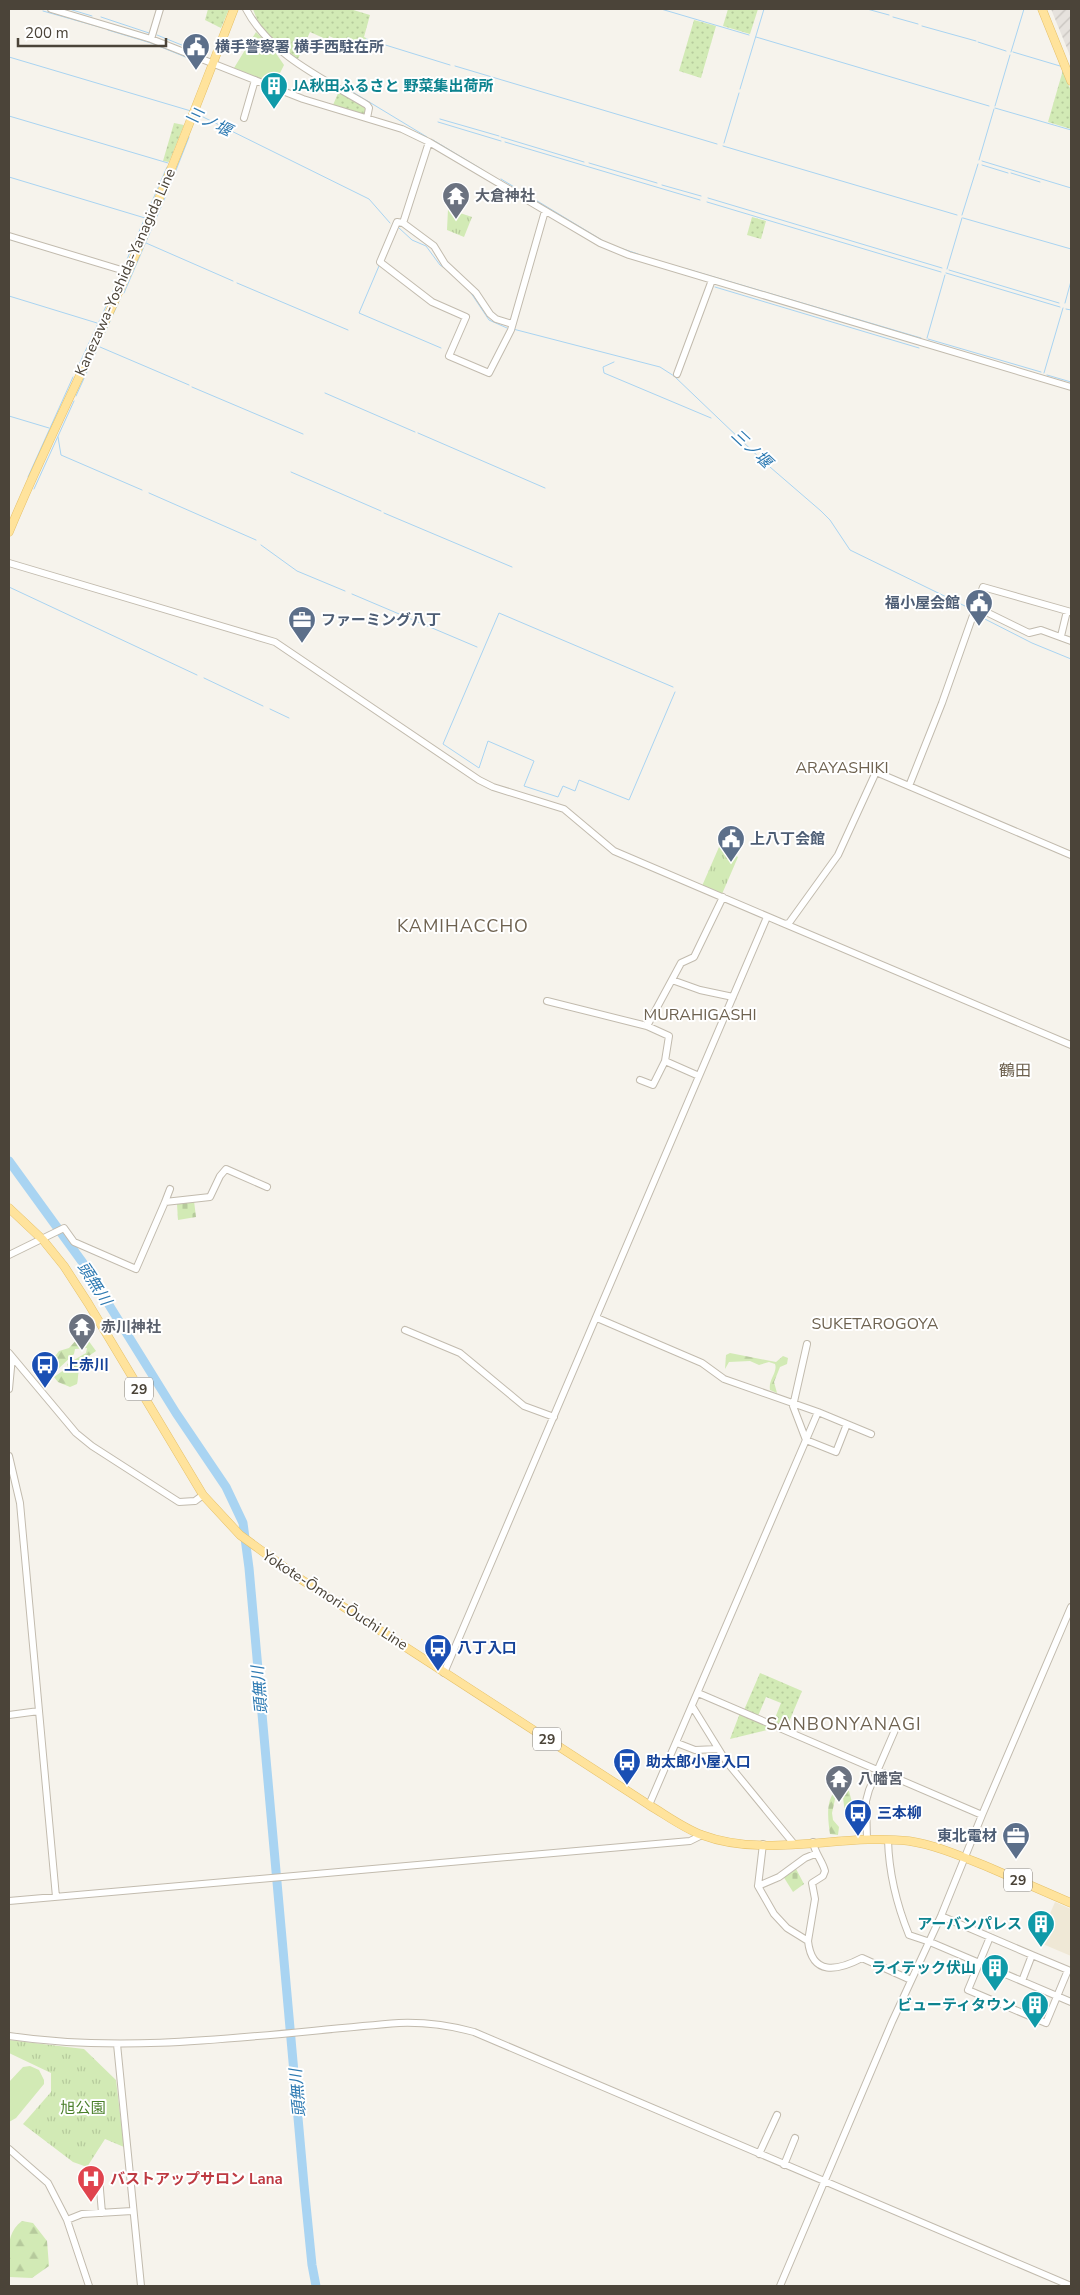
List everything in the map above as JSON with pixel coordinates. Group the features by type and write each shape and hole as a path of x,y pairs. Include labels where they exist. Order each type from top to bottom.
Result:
{"main road":[{"name":"Kanezawa-Yoshida-Yanagida Line","path":"9,532 64,407 128,272 234,9"},
{"path":"1042,9 1071,81"},
{"name":"Yokote-Ōmori-Ōuchi Line","path":"9,1208 43,1240 88,1303 203,1496 240,1535 260,1551 444,1673 685,1827 702,1835 729,1842 763,1844 867,1840 918,1842 965,1858 1071,1903"}],"street":[{"path":"52,9 151,39 311,102 402,129 429,142 614,250 1071,387"},
{"path":"151,39 160,9"},
{"path":"246,9 255,26 272,44 315,74 367,105 369,108 367,118"},
{"path":"244,118 255,80"},
{"path":"403,223 429,142"},
{"path":"512,324 496,319 490,314 476,293 445,264 434,246 403,223 397,222 380,262 432,302 466,317 449,356 489,373 506,342 512,324 545,210"},
{"path":"9,236 128,272"},
{"path":"677,374 712,280"},
{"path":"9,563 274,642 479,780 493,787 564,809 614,851 1071,1045"},
{"path":"908,786 942,703 983,587 1069,611 1061,636"},
{"path":"976,607 1029,633 1041,630 1071,641"},
{"path":"785,924 789,923 838,855 876,772 1071,855"},
{"path":"647,1026 681,963 694,957 723,897"},
{"path":"444,1673 666,1158 767,917"},
{"path":"672,980 700,990 733,997"},
{"path":"547,1001 647,1026 669,1036 665,1061 652,1085 640,1080"},
{"path":"665,1061 699,1076"},
{"path":"165,1202 210,1197 220,1176 226,1169 267,1187"},
{"path":"9,1255 61,1230 74,1242 136,1269 170,1189"},
{"path":"597,1318 702,1363 724,1379 818,1412 871,1434"},
{"path":"405,1330 460,1353 524,1406 554,1417"},
{"path":"807,1344 793,1403 806,1440 836,1452 847,1424"},
{"path":"10,1355 76,1433 92,1446 179,1502 195,1501 203,1496"},
{"path":"9,1389 10,1355"},
{"path":"649,1804 677,1743 818,1412"},
{"path":"9,1456 20,1503 56,1897"},
{"path":"780,2286 911,1980 930,1942 1071,1607"},
{"path":"698,1693 982,1815"},
{"path":"692,1706 726,1761 794,1844"},
{"path":"9,1716 39,1711"},
{"path":"867,1840 866,1801 869,1790 896,1730"},
{"path":"677,1743 694,1750 718,1749"},
{"path":"9,1901 690,1841 702,1835"},
{"path":"888,1840 889,1866 898,1908 909,1935 930,1942 1071,2002"},
{"path":"813,1842 815,1854 825,1871 823,1876 812,1883 815,1900 808,1940 810,1954 815,1962 835,1969 862,1958 911,1980"},
{"path":"763,1844 758,1886 774,1914 787,1928 808,1940"},
{"path":"758,1886 778,1877 815,1854"},
{"path":"941,1916 1068,1970 1046,2023 968,1990 990,1937"},
{"path":"1022,1981 1032,1955"},
{"path":"9,2036 46,2041 117,2044 205,2040 399,2023 427,2022 449,2025 482,2036 1071,2286"},
{"path":"117,2044 127,2132 132,2211 141,2286"},
{"path":"759,2154 777,2115"},
{"path":"784,2165 795,2138"},
{"path":"9,2149 48,2183 67,2220 89,2286"},
{"path":"99,2178 102,2213"},
{"path":"67,2220 82,2214 132,2211"}],"shaded area":[{"path":"1051,9 1071,9 1071,58"},
{"path":"1055,1902 1071,1909 1071,1956 1038,1942"}],"green space":[{"path":"208,9 229,9 221,28 205,20"},
{"path":"253,9 350,9 370,15 364,37 366,38 363,51 329,36 328,40 310,32 298,59 265,31 260,25"},
{"path":"728,9 758,9 750,34 723,26"},
{"path":"694,20 716,26 701,78 679,71"},
{"path":"256,32 273,49 284,65 279,75 270,73 267,82 234,68"},
{"path":"1063,70 1071,91 1071,129 1048,122"},
{"path":"339,91 367,108 364,114 333,105"},
{"path":"174,123 184,125 169,162 163,161"},
{"path":"448,209 472,217 464,237 447,230"},
{"path":"752,217 766,221 761,239 747,235"},
{"path":"719,847 730,851 738,857 722,894 702,886"},
{"path":"194,1201 196,1217 178,1220 177,1204"},
{"path":"79,1337 88,1340 96,1351 83,1360 84,1366 79,1372 77,1384 70,1387 58,1382 54,1377 68,1367 67,1364 86,1353 87,1348 75,1349 74,1354 56,1371 50,1370 49,1355 56,1355 59,1351 69,1348"},
{"path":"730,1353 776,1362 783,1356 788,1358 787,1364 780,1367 774,1382 777,1393 770,1390 770,1383 776,1367 775,1364 769,1362 759,1365 750,1361 729,1362 725,1369 726,1355"},
{"path":"760,1673 802,1691 786,1729 773,1723 781,1703 766,1697 758,1716 744,1710"},
{"path":"740,1713 775,1728 730,1739"},
{"path":"845,1788 849,1791 853,1806 862,1818 854,1819 845,1813 842,1790"},
{"path":"837,1790 832,1813 833,1820 839,1827 838,1835 830,1834 828,1816 831,1798"},
{"path":"795,1867 804,1884 793,1892 783,1876"},
{"name":"旭公園","path":"9,2040 84,2049 116,2080 124,2147 105,2139 87,2167 73,2162 23,2124 51,2092 51,2073 9,2053"},
{"path":"30,2066 39,2070 44,2084 16,2118 9,2122 9,2082 23,2067"},
{"path":"22,2221 33,2223 47,2241 49,2266 32,2278 9,2277 8,2254 10,2239 16,2226"}],"waterway":[{"path":"69,9 92,16"},
{"path":"661,9 749,35"},
{"path":"740,89 764,9"},
{"path":"867,9 889,15"},
{"path":"1011,52 1024,9"},
{"path":"43,11 103,28"},
{"path":"101,17 149,33"},
{"path":"893,17 918,24"},
{"path":"922,26 976,41"},
{"path":"108,30 151,43 193,60"},
{"path":"157,35 194,50"},
{"path":"756,37 989,106"},
{"path":"366,39 450,65"},
{"path":"978,42 1006,51"},
{"path":"1013,52 1060,66"},
{"path":"995,106 1010,55"},
{"name":"三ノ堰","path":"9,57 191,111"},
{"path":"455,66 717,144"},
{"path":"351,91 427,137"},
{"path":"724,143 739,93"},
{"path":"995,108 1071,130"},
{"path":"979,160 994,109"},
{"name":"三ノ堰","path":"197,114 369,199 390,223"},
{"path":"9,116 168,163"},
{"path":"440,119 499,136"},
{"path":"438,122 501,141"},
{"path":"169,188 189,137"},
{"path":"501,137 584,162"},
{"path":"433,140 483,170"},
{"path":"505,142 700,200"},
{"path":"723,146 957,215"},
{"path":"982,161 1071,188"},
{"path":"589,163 657,183"},
{"path":"962,215 978,164"},
{"path":"982,165 1008,173"},
{"path":"125,264 167,167"},
{"path":"1011,173 1040,182"},
{"path":"9,177 145,218"},
{"path":"501,179 605,242"},
{"path":"662,185 701,196"},
{"path":"124,293 167,193"},
{"path":"708,198 942,268"},
{"path":"707,202 941,272"},
{"path":"947,269 962,218"},
{"path":"963,218 1071,249"},
{"name":"三ノ堰","path":"399,228 412,240 426,246 440,265 449,271"},
{"path":"9,239 22,243"},
{"path":"146,243 233,281"},
{"path":"25,244 46,250"},
{"path":"623,249 638,254"},
{"path":"379,266 359,313 441,348"},
{"path":"687,269 921,338"},
{"path":"949,270 1059,303"},
{"path":"946,273 1060,307"},
{"path":"77,369 121,274"},
{"path":"927,338 945,275"},
{"path":"1065,303 1071,281"},
{"path":"237,283 348,330"},
{"path":"715,287 919,348"},
{"name":"三ノ堰","path":"471,293 489,320 507,328"},
{"path":"9,296 97,323"},
{"path":"76,396 121,297"},
{"path":"1044,373 1063,308"},
{"path":"1066,309 1071,310"},
{"name":"三ノ堰","path":"513,329 660,367 674,376 763,461 821,511 830,520 850,550 969,608"},
{"path":"928,339 1041,372"},
{"path":"100,347 189,385"},
{"path":"614,362 603,367 604,373 711,418"},
{"path":"1047,375 1071,382"},
{"path":"28,477 73,377"},
{"path":"192,387 303,434"},
{"path":"325,393 415,432"},
{"path":"34,489 74,401"},
{"path":"9,416 49,428"},
{"path":"418,433 545,488"},
{"path":"58,437 61,455 142,490"},
{"path":"291,472 381,511"},
{"path":"149,493 256,540"},
{"path":"384,513 512,567"},
{"path":"261,545 297,571 345,591"},
{"path":"9,587 197,675"},
{"path":"352,594 477,647"},
{"path":"673,687 499,613 443,744 479,768 488,741 534,761 524,786 558,797 563,786 575,791 579,780 629,800 675,692"},
{"name":"三ノ堰","path":"977,615 1032,643 1071,659"},
{"path":"204,678 263,706"},
{"path":"270,709 289,718"},
{"name":"頭無川","path":"9,1161 83,1263 176,1413 226,1487 243,1523 249,1568 304,2185 316,2286"}],"place":[{"name":"横手警察署 横手西駐在所","path":"196,71"},
{"name":"JA秋田ふるさと 野菜集出荷所","path":"274,110"},
{"name":"大倉神社","path":"456,220"},
{"name":"福小屋会館","path":"979,627"},
{"name":"ファーミング八丁","path":"302,644"},
{"name":"上八丁会館","path":"731,863"},
{"name":"赤川神社","path":"82,1351"},
{"name":"上赤川","path":"45,1389"},
{"name":"八丁入口","path":"438,1672"},
{"name":"助太郎小屋入口","path":"627,1786"},
{"name":"八幡宮","path":"839,1803"},
{"name":"三本柳","path":"858,1837"},
{"name":"東北電材","path":"1016,1860"},
{"name":"アーバンパレス","path":"1041,1948"},
{"name":"ライテック伏山","path":"995,1992"},
{"name":"ビューティタウン","path":"1035,2029"},
{"name":"バストアップサロン Lana","path":"91,2203"}],"district":[{"name":"ARAYASHIKI","path":"842,767"},
{"name":"KAMIHACCHO","path":"463,926"},
{"name":"MURAHIGASHI","path":"700,1014"},
{"name":"鶴田","path":"1015,1070"},
{"name":"SUKETAROGOYA","path":"875,1323"},
{"name":"SANBONYANAGI","path":"844,1724"}]}
